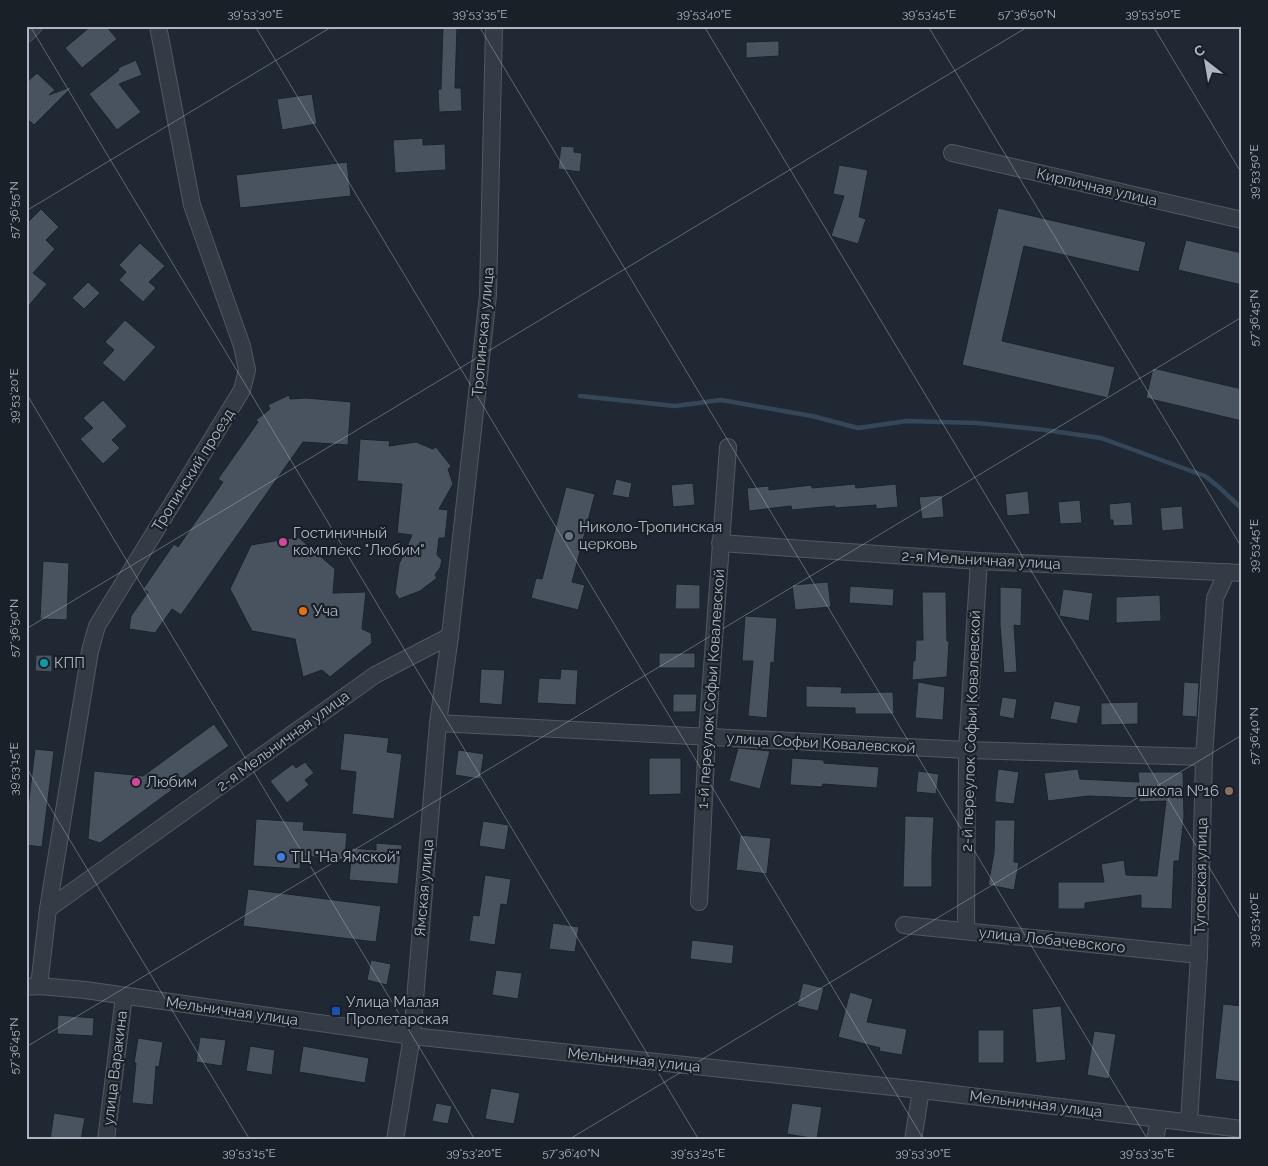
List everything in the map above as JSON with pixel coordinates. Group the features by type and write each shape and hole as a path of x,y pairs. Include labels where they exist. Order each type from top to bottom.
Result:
{"street":[{"path":"26,34 34,26"},
{"name":"Тропинский проезд","path":"32,987 48,908 90,651 97,626 242,390 247,370 242,346 192,206 158,26"},
{"name":"Тропинская улица","path":"450,636 488,295 494,26"},
{"name":"Кирпичная улица","path":"952,153 1242,220"},
{"name":"1-й переулок Софьи Ковалевской","path":"699,902 707,737 728,447"},
{"name":"2-я Мельничная улица","path":"720,543 979,561 1235,573"},
{"name":"2-й переулок Софьи Ковалевской","path":"966,931 967,750 979,561"},
{"name":"Туговская улица","path":"1189,1123 1199,954 1204,757 1215,598 1235,573"},
{"name":"2-я Мельничная улица","path":"48,908 375,675 450,636"},
{"name":"Ямская улица","path":"395,1140 412,1036 438,723 450,636"},
{"name":"улица Софьи Ковалевской","path":"438,723 967,750 1204,757"},
{"name":"улица Лобачевского","path":"904,925 1199,954"},
{"name":"Мельничная улица","path":"32,987 124,996 412,1036 921,1090 1242,1129"},
{"name":"улица Варакина","path":"106,1140 124,996"},
{"path":"913,1140 921,1090"},
{"path":"1155,1140 1159,1119"}],"building":[{"path":"91,26 106,26 117,39 82,68 65,48"},
{"path":"443,26 457,26 455,88 461,88 462,111 439,112 438,89 441,89"},
{"path":"779,41 779,56 746,58 746,42"},
{"path":"136,60 142,75 119,84 141,112 117,130 89,94 119,70 118,68"},
{"path":"37,73 55,90 49,95 73,86 34,125 26,118 26,83"},
{"path":"312,94 317,124 282,130 277,99"},
{"path":"423,138 423,145 445,144 446,170 395,173 393,140"},
{"path":"561,146 574,147 574,152 582,153 580,172 558,169"},
{"path":"347,162 351,196 240,208 236,175"},
{"path":"839,165 868,170 859,217 866,219 858,244 831,236 844,196 833,194"},
{"path":"998,208 1146,242 1139,272 1024,246 1002,341 1115,367 1108,398 962,365"},
{"path":"41,209 59,227 46,240 55,249 33,273 47,284 26,309 26,224"},
{"path":"1186,240 1242,253 1242,285 1178,270"},
{"path":"140,243 165,266 149,282 156,288 143,302 119,280 126,272 119,265"},
{"path":"88,282 100,293 84,309 72,298"},
{"path":"125,320 156,347 124,382 102,363 114,350 105,342"},
{"path":"1153,368 1242,389 1242,421 1146,398"},
{"path":"289,395 290,399 306,398 351,402 348,445 303,442 181,615 172,609 155,633 129,629 131,616 148,592 143,589 174,544 178,547 223,482 218,479 258,422 256,420 270,409 268,405"},
{"path":"103,400 127,426 112,440 120,448 103,464 80,439 93,428 83,418"},
{"path":"360,439 390,441 389,446 416,442 433,449 436,447 451,466 448,469 453,484 439,509 448,510 445,538 439,538 437,555 442,560 440,568 435,575 437,578 420,591 399,599 395,593 399,564 412,535 397,533 402,484 357,481"},
{"path":"616,479 632,483 629,498 612,495"},
{"path":"693,483 695,505 673,507 671,485"},
{"path":"855,484 856,488 896,484 898,507 876,509 876,505 835,508 835,506 792,510 791,506 749,511 747,488 769,486 769,490 812,485 812,488"},
{"name":"Николо-Тропинская церковь","path":"566,487 595,494 572,582 585,585 578,610 531,598 536,578 542,579"},
{"path":"1028,491 1030,514 1007,516 1005,494"},
{"path":"942,495 944,517 922,519 919,497"},
{"path":"1080,500 1082,523 1060,524 1058,502"},
{"path":"1131,502 1133,525 1113,526 1113,520 1110,520 1109,504"},
{"path":"1182,506 1184,529 1162,531 1160,508"},
{"name":"Уча","path":"298,537 335,569 333,593 366,592 362,629 371,633 372,643 330,677 322,670 303,677 295,639 252,631 230,589 251,545"},
{"path":"43,561 69,563 67,620 40,619"},
{"path":"828,582 831,607 795,610 792,585"},
{"path":"676,584 700,585 700,609 675,609"},
{"path":"850,586 894,589 893,606 849,603"},
{"path":"1000,587 1022,588 1021,626 1014,625 1017,672 1004,673 1000,625"},
{"path":"1063,589 1093,593 1089,621 1059,616"},
{"path":"922,592 946,592 947,641 949,641 947,677 912,680 916,640 923,640"},
{"path":"1160,595 1161,621 1116,623 1116,597"},
{"path":"745,616 777,618 774,663 771,662 767,718 748,716 753,661 742,661"},
{"path":"659,653 695,653 695,668 659,668"},
{"name":"КПП","path":"36,655 52,655 52,672 35,671"},
{"path":"481,669 505,670 502,705 479,703"},
{"path":"561,669 578,670 576,705 537,703 539,678 560,679"},
{"path":"918,682 945,687 943,720 915,718"},
{"path":"1184,682 1199,683 1197,717 1182,716"},
{"path":"806,686 842,687 841,693 893,692 894,714 855,714 855,708 806,707"},
{"path":"673,694 697,694 696,712 673,712"},
{"path":"1002,697 1017,699 1014,719 999,716"},
{"path":"1054,701 1081,706 1077,724 1050,719"},
{"path":"1138,702 1138,724 1101,725 1101,703"},
{"name":"Любим","path":"214,724 229,746 170,787 172,790 100,843 88,839 94,771 143,776"},
{"path":"344,733 389,738 387,752 402,754 394,819 352,814 356,772 340,770"},
{"path":"738,748 770,751 760,789 729,781"},
{"path":"35,749 54,751 42,847 26,845 26,824"},
{"path":"458,750 484,754 480,779 455,775"},
{"path":"649,758 681,758 681,794 649,795"},
{"path":"792,758 824,760 824,763 879,767 877,788 823,784 822,787 790,785"},
{"path":"305,762 314,773 305,780 309,785 287,803 270,781 293,764 296,768"},
{"path":"998,769 1019,772 1014,804 995,802"},
{"path":"1078,769 1080,779 1139,782 1138,772 1183,772 1184,817 1179,861 1174,861 1172,909 1141,908 1141,895 1085,903 1085,909 1058,909 1058,882 1104,882 1101,864 1124,860 1126,875 1157,876 1166,801 1139,802 1139,798 1088,796 1048,801 1044,773"},
{"path":"918,771 939,774 936,794 916,792"},
{"path":"905,816 934,817 932,887 903,887"},
{"path":"256,819 304,822 303,830 347,833 345,859 301,856 300,869 253,866"},
{"path":"995,820 1015,820 1014,862 1019,863 1014,890 988,885 994,853"},
{"path":"483,821 509,825 505,850 479,846"},
{"path":"740,835 771,838 767,874 736,870"},
{"path":"376,843 402,845 398,884 349,880 352,848 376,850"},
{"path":"485,875 511,879 507,905 501,904 495,945 469,941 473,915 479,916"},
{"path":"248,889 381,906 376,942 243,926"},
{"path":"553,923 579,927 575,952 549,949"},
{"path":"692,940 734,945 732,964 690,959"},
{"path":"371,960 391,964 387,985 367,980"},
{"path":"496,970 522,973 518,999 492,995"},
{"path":"803,983 824,988 818,1011 797,1006"},
{"path":"850,992 873,999 867,1022 907,1029 902,1055 879,1051 880,1048 838,1037"},
{"path":"1223,1004 1242,1006 1242,1082 1215,1079"},
{"path":"1061,1006 1066,1060 1036,1063 1032,1009"},
{"path":"58,1015 94,1018 93,1036 57,1034"},
{"path":"978,1030 1004,1030 1004,1063 978,1063"},
{"path":"1094,1031 1116,1034 1109,1079 1087,1075"},
{"path":"200,1037 226,1040 222,1066 196,1062"},
{"path":"138,1038 163,1042 159,1067 156,1066 153,1105 132,1103 136,1063 134,1063"},
{"path":"250,1046 275,1050 272,1075 246,1071"},
{"path":"303,1046 369,1058 365,1083 299,1072"},
{"path":"491,1088 520,1093 514,1124 485,1119"},
{"path":"436,1103 452,1106 448,1124 432,1121"},
{"path":"792,1103 822,1107 817,1139 787,1134"},
{"path":"54,1113 85,1118 81,1140 50,1140"}],"waterway":[{"path":"580,396 675,406 721,400 812,416 858,428 907,421 977,423 1101,438 1205,476 1242,509"}],"place":[{"name":"Николо-Тропинская церковь","path":"569,536"},
{"name":"Гостиничный комплекс \"Любим\"","path":"283,542"},
{"name":"Уча","path":"303,611"},
{"name":"КПП","path":"44,663"},
{"name":"Любим","path":"136,782"},
{"name":"школа №16","path":"1229,791"},
{"name":"ТЦ \"На Ямской\"","path":"281,857"},
{"name":"Улица Малая Пролетарская","path":"336,1011"}]}
